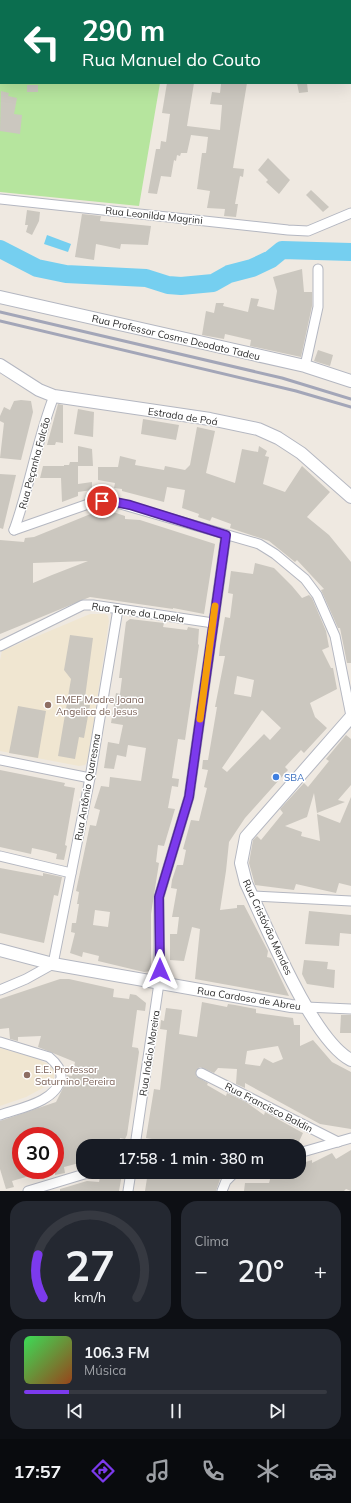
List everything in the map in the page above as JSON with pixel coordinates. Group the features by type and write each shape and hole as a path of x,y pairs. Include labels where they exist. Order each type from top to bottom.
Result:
{"main road":[{"name":"Rua Professor Cosme Deodato Tadeu","path":"0,297 305,366 351,381"},
{"name":"Estrada de Poá","path":"0,366 39,390 54,396 210,419 258,429 278,438 301,453 351,497"},
{"name":"Rua Cristóvão Mendes","path":"351,716 246,837 240,863 242,872 253,896 306,1006 332,1046 351,1060"},
{"name":"Rua Cardoso de Abreu","path":"0,950 53,964 291,1006 306,1006"}],"street":[{"name":"Rua Leonilda Magrini","path":"0,199 308,231 351,213"},
{"path":"305,366 318,307 318,269"},
{"name":"Rua Peçanha Falcão","path":"54,396 47,412 30,479 14,530 94,502 110,501 130,505 226,535"},
{"path":"226,535 260,544 267,548 305,579 317,595 335,636 351,716"},
{"name":"Rua Inácio Moreira","path":"136,1139 160,983 159,897 189,797 212,624 226,535"},
{"name":"Rua Torre da Lapela","path":"0,646 83,605 118,608 212,624"},
{"name":"Rua Antônio Quaresma","path":"53,964 90,778 118,608"},
{"path":"0,760 90,778"},
{"path":"0,856 71,873"},
{"path":"253,896 351,901"},
{"path":"0,990 26,979 53,964"},
{"name":"Rua Cardoso de Abreu","path":"306,1006 351,1009"},
{"path":"0,1042 49,1057 56,1062 61,1075 60,1084 53,1094 28,1106 0,1115"},
{"name":"Rua Francisco Baldin","path":"201,1073 338,1142"},
{"path":"306,1151 351,1138"},
{"path":"28,1191 76,1177"},
{"path":"128,1191 130,1179"},
{"path":"222,1191 228,1179"}],"shaded area":[{"name":"EMEF Madre Joana Angelica de Jesus","path":"90,614 105,614 108,616 109,621 88,760 85,765 79,766 0,751 0,660 2,651"},
{"name":"E.E. Professor Saturnino Pereira","path":"0,1048 35,1058 54,1067 54,1082 26,1097 0,1106"}],"green space":[{"path":"0,84 160,84 139,206 0,192"}],"water":[{"path":"47,235 71,244 68,252 44,244"}],"building":[{"path":"167,84 194,84 187,126 220,130 222,105 210,104 212,92 220,93 221,84 247,84 233,168 244,169 243,177 240,176 235,204 238,204 236,217 224,216 225,209 207,208 210,191 197,189 202,153 206,153 208,137 191,135 187,153 181,153 180,156 177,155 176,161 174,160 171,177 161,176 157,194 148,193 156,149 160,149 161,141 166,142 170,114 162,113"},
{"path":"297,84 307,84 308,92 299,93"},
{"path":"27,85 38,85 38,92 27,92"},
{"path":"1,91 9,93 8,96 17,98 14,114 22,115 20,134 0,131"},
{"path":"268,158 290,180 279,194 266,182 268,180 258,170"},
{"path":"311,190 329,207 323,212 306,195"},
{"path":"27,210 40,212 39,221 32,235 26,232 28,225 25,225"},
{"path":"82,214 101,216 100,221 151,226 148,245 121,244 120,249 96,244 94,260 75,257"},
{"path":"302,269 304,292 312,292 312,306 301,357 250,346 251,340 225,334 224,339 202,335 206,311 214,313 216,303 224,303 223,306 248,312 251,298 259,299 257,306 274,310 277,291 273,277"},
{"path":"318,350 333,355 330,366 314,361"},
{"path":"14,401 31,401 33,412 21,460 0,458 4,423 0,421 0,416 4,407 10,410"},
{"path":"58,404 63,405 63,443 56,442 55,445 47,445"},
{"path":"78,409 94,412 93,437 74,434"},
{"path":"143,419 179,425 176,440 141,434"},
{"path":"197,427 215,431 206,473 235,483 242,449 258,452 259,446 267,451 265,456 269,457 263,484 285,492 302,466 330,492 307,517 329,535 351,562 351,663 347,663 340,628 338,628 321,590 324,589 297,560 295,562 269,541 230,528 231,524 212,517 210,521 198,517 199,514 182,508 185,490 167,487 164,502 122,491 122,489 114,488 115,483 98,480 98,467 118,467 120,456 136,460 135,465 164,470 165,466 185,470 190,465"},
{"path":"78,446 92,449 93,466 78,466 78,484 92,482 92,490 78,492 78,496 62,502 61,478 40,478 43,466 64,466 69,465 70,462 78,462"},
{"path":"0,474 16,475 3,529 0,528"},
{"path":"110,511 125,516 125,519 140,520 215,544 204,614 173,608 90,597 0,634 0,540 24,542 25,538 34,537 93,513 109,515","holes":["88,561 33,583 33,563"]},
{"path":"255,563 274,568 302,598 309,595 312,598 326,631 329,647 322,650 331,668 333,668 337,689 310,703 315,717 327,728 304,753 301,750 285,767 288,770 245,818 229,842 220,910 237,908 237,905 244,905 268,951 267,957 271,958 289,996 195,979 200,929 192,927 184,961 170,960 170,934 177,934 179,917 172,917 177,889 171,888 172,880 177,865 183,865 186,850 183,849 191,820 199,821 207,788 204,787 208,770 202,769 203,760 208,760 217,707 215,707 225,656 219,656 225,617 230,618 233,594 228,593 231,571 253,574","holes":["237,676 254,680 251,697 234,694","262,710 281,728 270,740 264,734 227,772 222,768"]},
{"path":"130,619 164,623 163,627 187,630 188,627 199,629 199,645 185,740 178,739 172,778 179,779 178,787 172,786 168,808 175,809 164,846 158,845 156,862 159,863 151,914 151,971 144,972 98,961 99,956 83,952 82,957 70,953 75,933 71,932 72,923 76,923 79,904 77,904 79,892 76,891 90,825 96,826 100,810 94,808 101,786 109,787 110,777 141,781 146,748 128,745 126,757 117,755 114,769 104,768 108,742 119,744 123,725 111,723 116,693 120,694 122,678 119,678 126,622","holes":["95,910 110,912 108,927 93,925"]},
{"path":"70,635 93,638 84,705 90,705 84,738 79,737 75,759 58,756 71,679 64,670"},
{"path":"18,706 46,711 38,758 9,753"},
{"path":"346,735 351,739 351,785 338,800 345,802 317,813 314,793 307,817 285,826 302,832 301,836 320,841 317,814 340,823 351,797 351,886 339,883 336,893 296,884 294,890 255,885 249,863 253,840 257,836 261,840 283,813 280,809 304,783 308,787 329,761 326,759"},
{"path":"0,770 65,783 64,786 75,788 65,845 67,846 64,860 56,859 57,854 32,848 31,854 0,847"},
{"path":"0,868 43,876 43,873 62,877 58,896 54,895 44,943 0,933"},
{"path":"309,911 351,915 351,934 340,933 339,946 305,944"},
{"path":"304,960 328,962 327,969 335,970 334,988 307,984 302,974"},
{"path":"60,979 69,979 114,989 113,997 129,999 130,994 136,995 146,1003 145,1011 137,1010 132,1047 138,1048 139,1052 127,1135 125,1139 76,1139 76,1164 64,1167 64,1127 12,1127 12,1179 19,1179 12,1181 14,1187 6,1189 0,1169 0,1121 56,1102 63,1088 67,1075 72,1076 75,1062 38,1047 41,1036 18,1037 18,1041 10,1039 9,1028 0,1029 0,999"},
{"path":"202,1002 227,1007 228,1004 235,1005 256,1009 256,1013 293,1018 294,1025 300,1025 300,1046 313,1040 332,1062 351,1072 351,1129 320,1124 245,1083 245,1088 236,1084 237,1069 218,1068 214,1073 200,1067 196,1071 196,1076 208,1083 207,1085 226,1096 227,1093 246,1102 264,1115 265,1112 303,1133 300,1139 146,1138 154,1089 160,1090 167,1030 160,1029 161,1020 164,1021 166,1008 182,1010 179,1034 197,1037","holes":["278,1046 283,1059 273,1063 264,1058 260,1066 245,1064 247,1051"]},
{"path":"341,1015 351,1015 351,1033 340,1033"},
{"path":"351,1150 351,1191 346,1189 344,1191 244,1191 245,1183 269,1183 270,1179 306,1179 306,1162 312,1160 312,1163 332,1153 336,1159"},
{"path":"100,1179 121,1179 119,1191 60,1191 60,1189 87,1181 99,1182"},
{"path":"147,1179 220,1179 216,1191 145,1191"}],"waterway":[{"path":"0,249 37,268 66,274 146,278 168,285 181,286 213,283 229,274 252,268 271,259 282,250 351,252"}],"railway":[{"path":"0,312 282,378 351,399"},
{"path":"0,321 296,391 351,407"}],"slow traffic":[{"path":"200,719 215,606"}],"place":[{"name":"EMEF Madre Joana Angelica de Jesus","path":"48,705"},
{"name":"SBA","path":"276,777"},
{"name":"E.E. Professor Saturnino Pereira","path":"27,1075"}],"route":[{"path":"102,501 130,505 226,535 212,624 189,797 159,897 160,970"}]}
